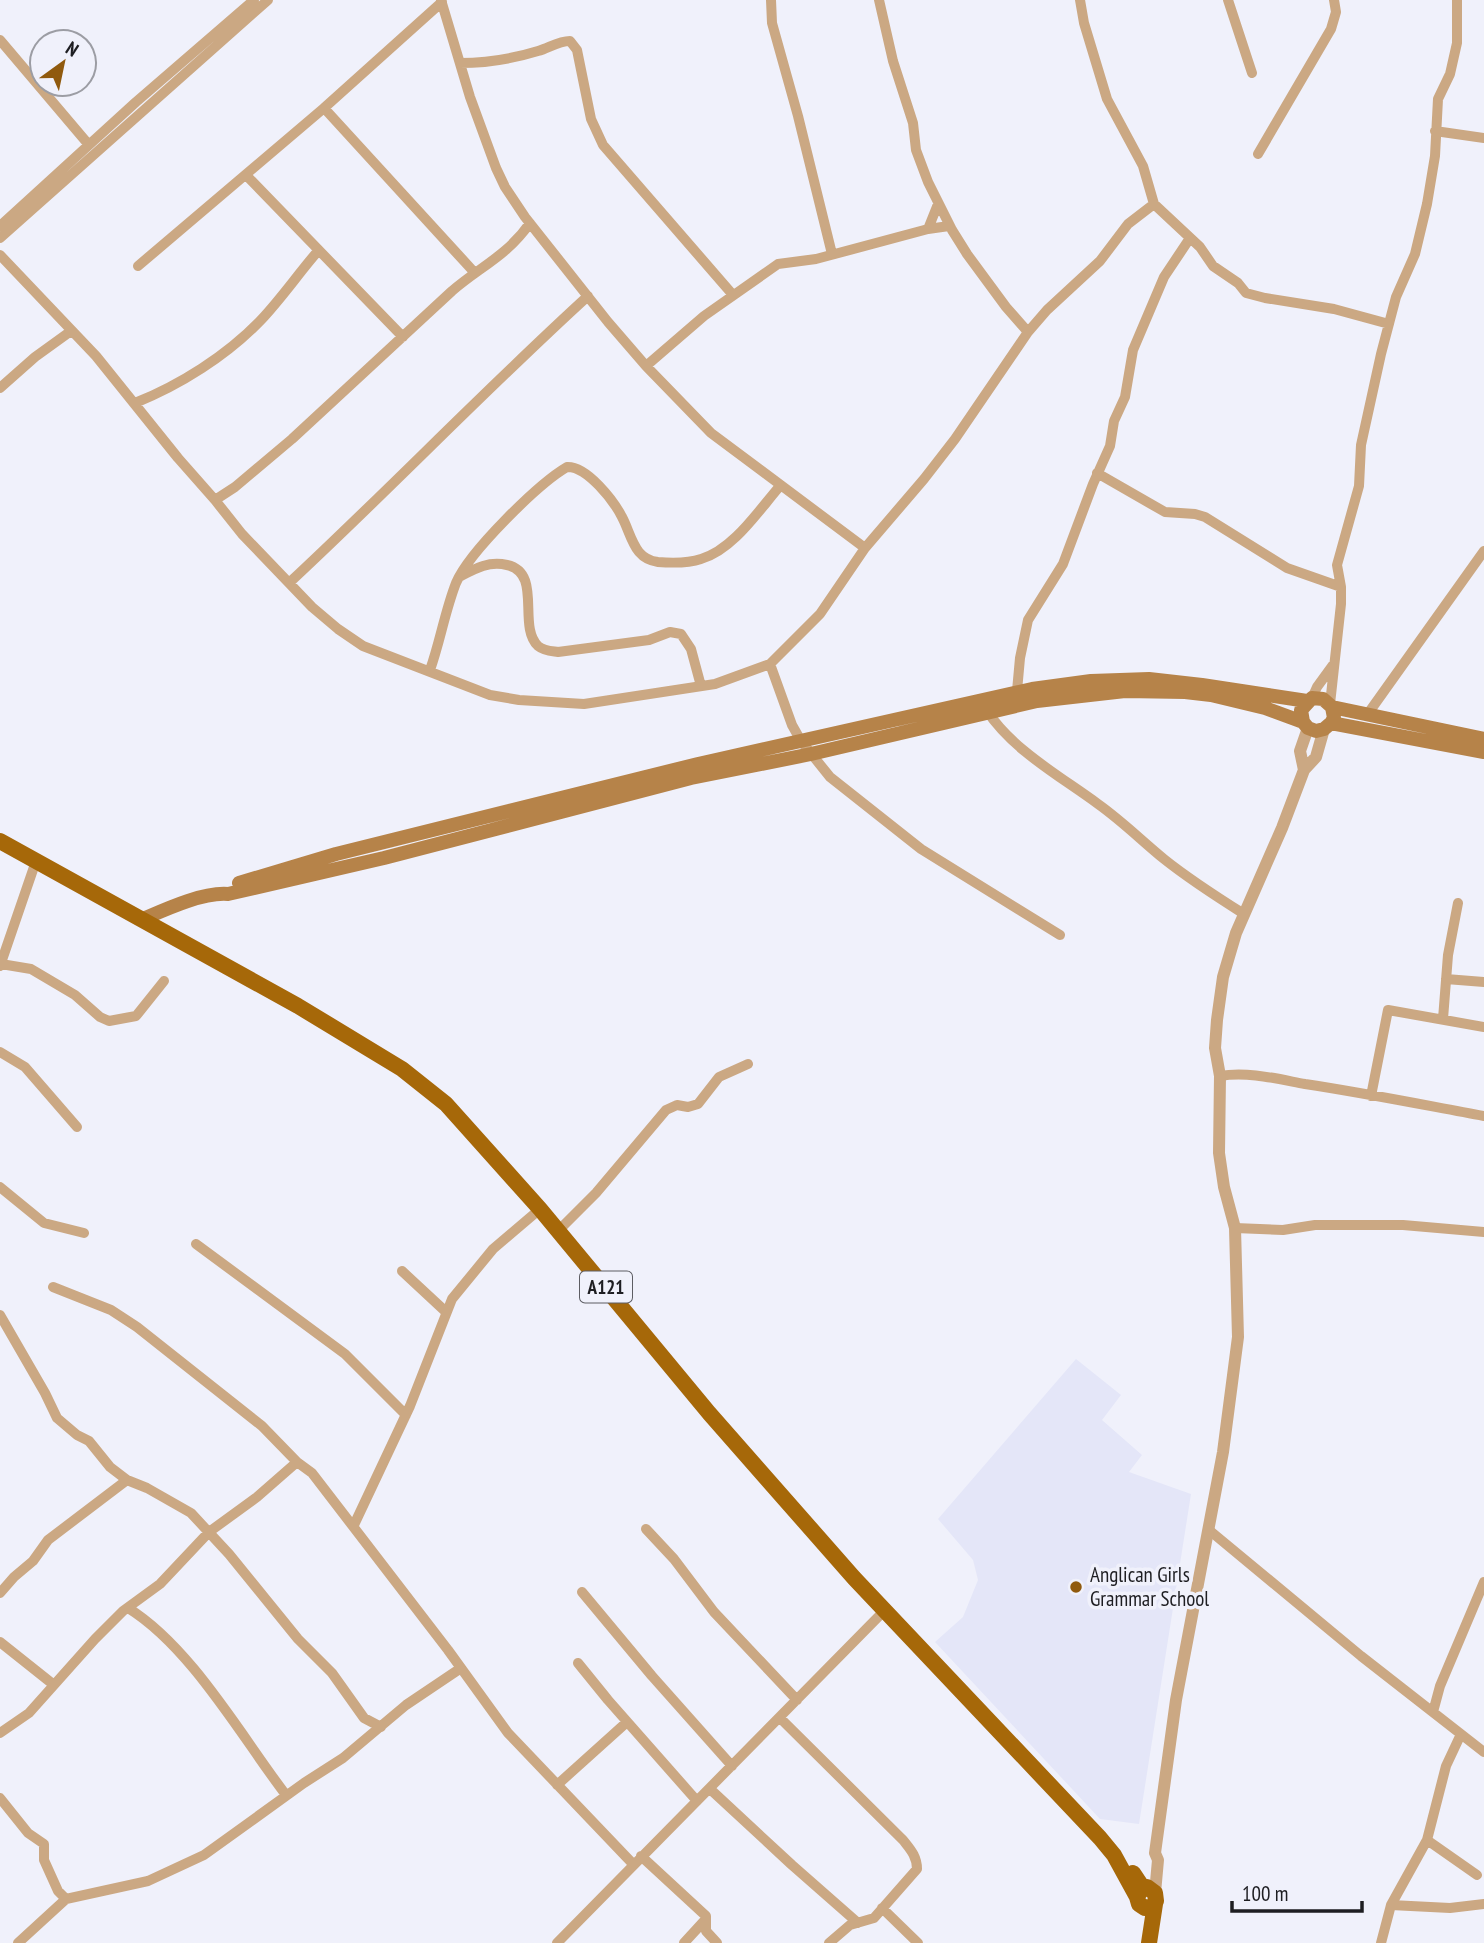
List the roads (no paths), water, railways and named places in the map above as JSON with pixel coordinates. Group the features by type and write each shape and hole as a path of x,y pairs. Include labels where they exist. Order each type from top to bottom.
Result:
{"main road":[{"path":"220,893 226,887 337,854 698,764 1017,691 1091,681 1149,680 1323,699 1331,705 1367,715 1484,739"},
{"path":"143,919 220,893 228,894 384,858 691,778 811,754 987,711 1076,695 1154,691 1221,698 1265,708 1316,731 1328,726 1334,718 1331,705"},
{"path":"1306,725 1301,710 1310,699"},
{"path":"1328,726 1484,752"},
{"name":"A121","path":"0,841 298,1006 418,1080 446,1104 559,1230 718,1423 884,1611 1133,1872 1146,1896"},
{"path":"1143,1943 1146,1896"},
{"path":"1146,1896 1149,1943"}],"street":[{"path":"0,226 254,0"},
{"path":"0,238 268,0"},
{"path":"771,0 772,23 832,254"},
{"path":"879,0 893,61 913,123 916,150 938,204 949,226 1006,307 1028,332"},
{"path":"1080,0 1084,23 1107,99 1143,166 1154,204 1190,238 1213,266 1238,283 1247,293 1334,309 1389,324"},
{"path":"1228,0 1252,73"},
{"path":"1258,154 1331,29 1336,12 1334,0"},
{"path":"1331,705 1339,637 1341,587 1337,565 1359,486 1361,445 1389,324 1396,298 1415,254 1435,156 1438,99 1450,74 1457,43 1457,0"},
{"path":"138,266 324,108 441,1 496,168 513,202 646,366 711,433 865,548"},
{"path":"0,40 89,145"},
{"path":"460,63 506,59 570,41 577,50 591,119 603,145 733,295"},
{"path":"324,108 474,272"},
{"path":"1435,131 1484,138"},
{"path":"246,175 402,337"},
{"path":"928,229 938,204"},
{"path":"0,255 96,356 242,534 321,614 363,646 489,695 546,703 584,704 701,686 743,675 770,664 820,614 865,548 955,439 1028,332 1047,310 1100,261 1128,224 1154,204"},
{"path":"215,499 235,487 292,439 474,272 508,251 530,223"},
{"path":"646,366 704,316 778,264 949,226"},
{"path":"1017,691 1026,627 1058,576 1097,472 1110,446 1114,421 1124,404 1133,350 1164,277 1190,238"},
{"path":"135,403 154,395 215,359 245,336 318,251"},
{"path":"289,583 370,508 542,337 587,296"},
{"path":"0,388 35,356 71,331"},
{"path":"430,670 460,576 476,553 508,519 567,467 579,470 593,480 622,515 638,551 651,561 658,562 701,559 709,555 740,535 780,486"},
{"path":"1097,472 1165,512 1205,517 1287,568 1341,587"},
{"path":"1367,715 1484,551"},
{"path":"460,576 481,565 512,566 519,570 527,588 534,640 539,647 547,650 558,652 649,640 670,632 681,634 691,649 701,686"},
{"path":"770,664 801,741 830,777 902,836 1060,935"},
{"path":"1310,699 1334,664"},
{"path":"987,711 998,726 1059,777 1116,818 1164,859 1214,896 1244,914"},
{"path":"1304,770 1300,751 1306,725"},
{"path":"1146,1896 1158,1860 1156,1853 1176,1700 1209,1530 1238,1337 1235,1228 1224,1187 1219,1153 1220,1076 1215,1048 1217,1020 1229,953 1304,770 1315,757 1328,726"},
{"path":"36,862 0,965 18,966 41,974 109,1021 136,1017 164,981"},
{"path":"1443,1019 1446,979 1458,903"},
{"path":"1446,979 1484,982"},
{"path":"1371,1096 1388,1010 1484,1027"},
{"path":"0,1052 25,1067 77,1128"},
{"path":"559,1230 596,1193 666,1110 677,1105 688,1107 698,1104 719,1077 748,1064"},
{"path":"1220,1076 1231,1074 1262,1077 1484,1116"},
{"path":"0,1187 44,1223 85,1233"},
{"path":"354,1525 406,1415 452,1299 482,1260 540,1209"},
{"path":"1235,1228 1283,1230 1315,1225 1403,1225 1484,1232"},
{"path":"196,1244 345,1354 406,1415"},
{"path":"402,1271 445,1311"},
{"path":"53,1287 111,1310 138,1326 262,1426 297,1462 312,1473 354,1525 508,1733 633,1864"},
{"path":"0,1315 46,1393 57,1418 77,1435 89,1441 110,1467 127,1480 186,1509 209,1532 298,1639 332,1673 360,1714 370,1723 381,1727"},
{"path":"0,1733 29,1713 95,1639 128,1608 160,1584 209,1532 297,1462"},
{"path":"0,1593 33,1561 48,1540 127,1480"},
{"path":"646,1529 674,1559 715,1612 796,1700"},
{"path":"1209,1530 1484,1752"},
{"path":"1433,1712 1440,1686 1484,1582"},
{"path":"582,1591 652,1676 732,1766"},
{"path":"128,1608 155,1627 205,1685 286,1795"},
{"path":"557,1943 884,1611"},
{"path":"0,1642 54,1685"},
{"path":"579,1663 627,1723 697,1801"},
{"path":"18,1943 66,1899 129,1886 169,1872 204,1855 286,1795 343,1758 406,1704 461,1668"},
{"path":"780,1718 915,1854 917,1869 874,1918 843,1929 829,1943"},
{"path":"557,1785 627,1723"},
{"path":"1381,1943 1391,1905 1427,1840 1446,1766 1461,1734"},
{"path":"710,1789 858,1923"},
{"path":"0,1798 28,1833 44,1844 44,1860 58,1891 66,1899"},
{"path":"1427,1840 1477,1875"},
{"path":"641,1856 701,1910 706,1919 706,1931 717,1943"},
{"path":"1391,1905 1450,1908 1484,1904"},
{"path":"882,1908 918,1943"},
{"path":"684,1943 706,1919"}],"place":[{"name":"Anglican Girls Grammar School","path":"1076,1587"}]}
